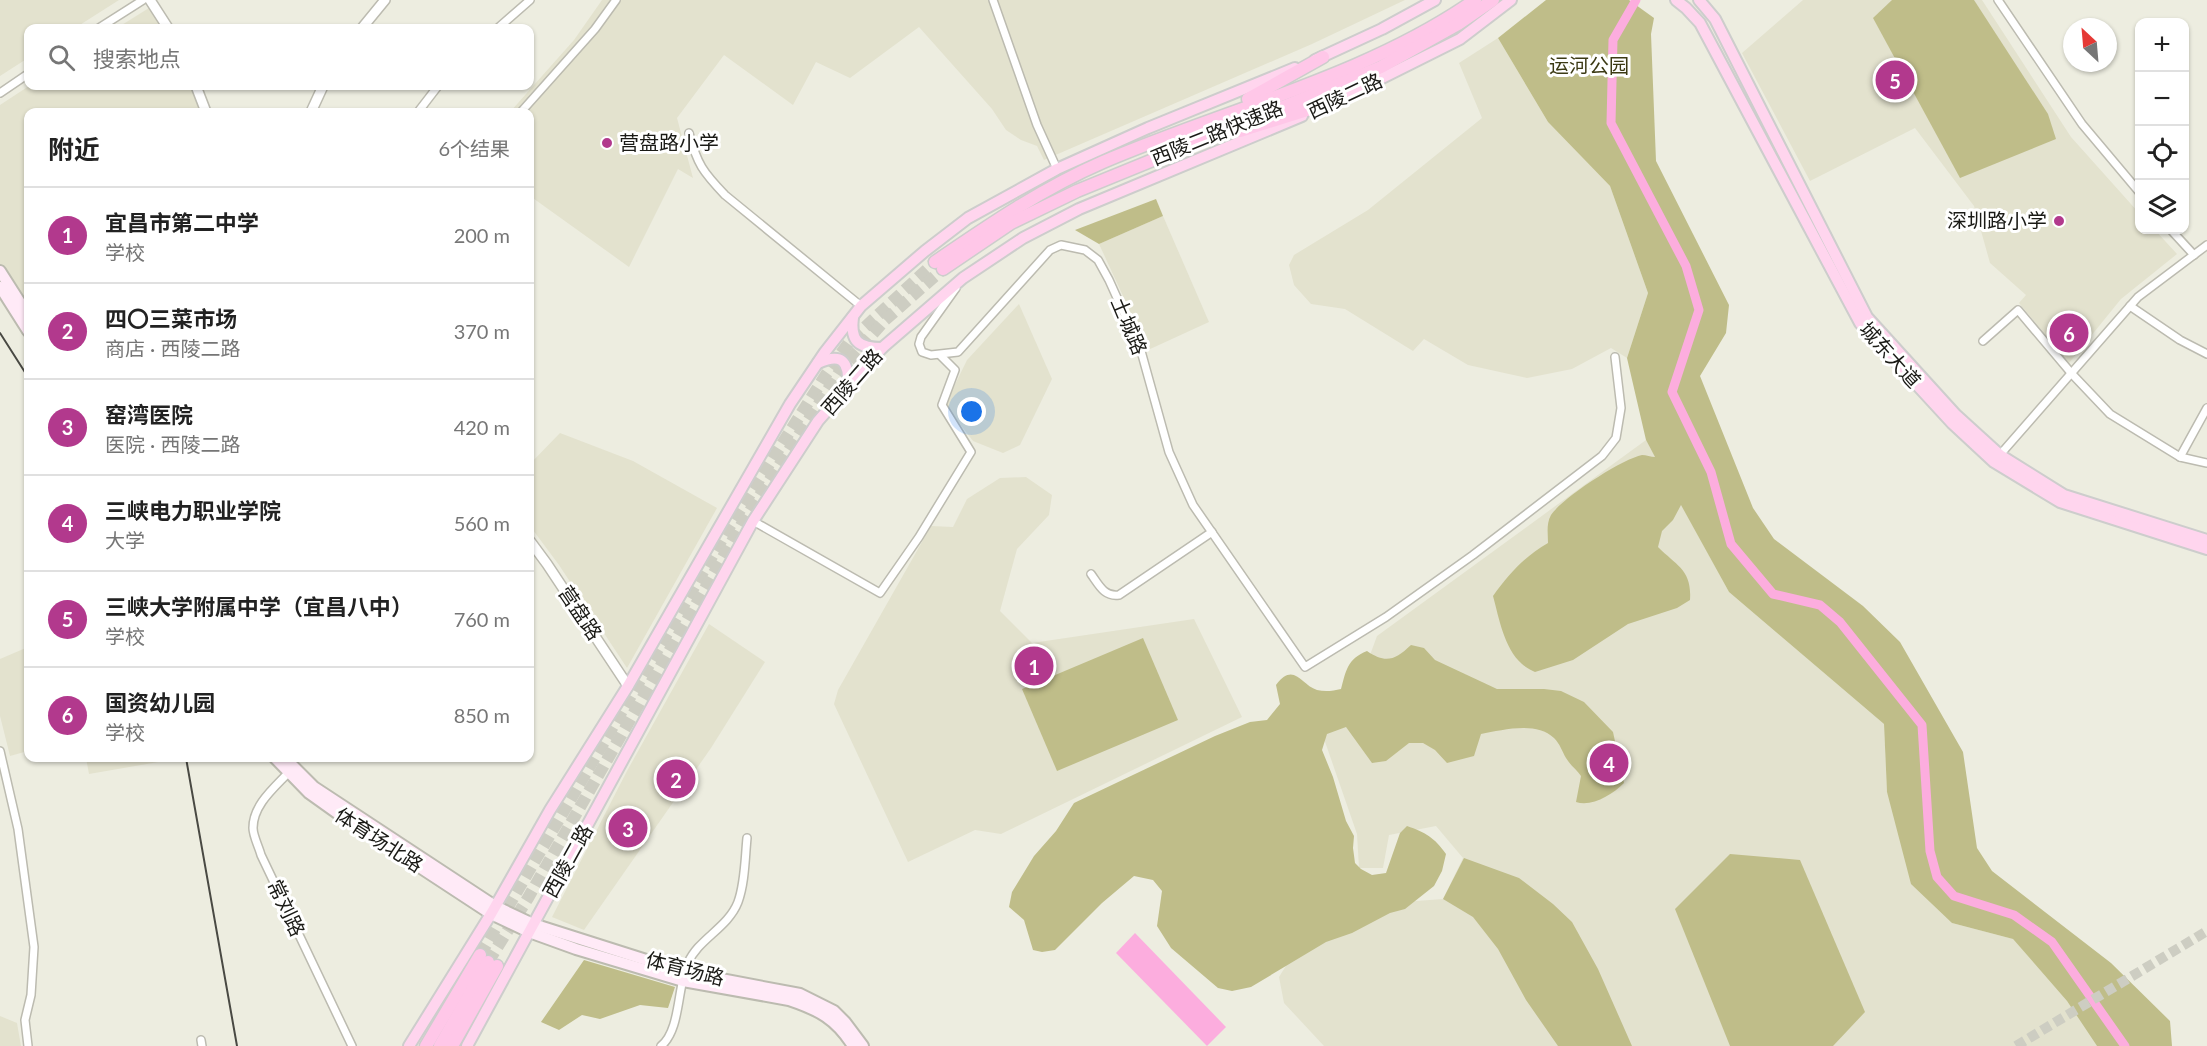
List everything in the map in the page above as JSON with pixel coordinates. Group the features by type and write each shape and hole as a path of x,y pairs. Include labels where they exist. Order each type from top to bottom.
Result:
{"highway":[{"name":"西陵二路快速路","path":"1475,0 1449,18 1377,55 1297,94 1011,223 939,265 1028,200 1102,163 1198,125 1297,94 1381,67 1458,24 1493,0"},
{"path":"1198,125 1268,89 1323,57"},
{"path":"1131,168 1342,99"},
{"path":"426,1046 488,961"},
{"path":"440,1046 488,961"},
{"path":"452,1046 488,961"}],"main road":[{"name":"西陵二路","path":"409,1046 493,910 550,810 628,686 756,461 818,363 861,306 925,251 968,218 1057,169 1159,124 1323,57 1382,29 1435,0"},
{"name":"西陵二路","path":"467,1046 753,520 818,421 882,348 963,278 1023,238 1079,209 1342,99 1460,39 1511,0"},
{"name":"城东大道","path":"1676,0 1700,23 1860,323 1952,423 2060,502 2207,549"},
{"name":"城东大道","path":"1699,0 1715,19 1867,317 1956,415 1997,458 2064,495 2207,540"},
{"path":"0,271 24,309"},
{"path":"0,287 24,326"},
{"path":"853,316 851,328 857,341 866,347 882,348"},
{"path":"818,363 834,357 844,362 848,369 848,385"},
{"name":"体育场北路","path":"292,766 311,790 493,910"},
{"name":"体育场路","path":"493,910 576,949 803,1005 833,1020 854,1046"},
{"name":"体育场路","path":"683,976 800,994 834,1011 863,1046"}],"street":[{"path":"105,24 142,0"},
{"path":"150,0 165,24"},
{"path":"365,24 385,0"},
{"path":"503,24 530,0"},
{"path":"525,108 595,28 616,0"},
{"path":"993,0 1037,125 1057,169"},
{"path":"1998,0 2082,124 2135,189"},
{"path":"0,93 24,77"},
{"path":"198,90 204,108"},
{"path":"313,108 321,90"},
{"path":"421,108 435,90"},
{"path":"689,133 696,160 710,180 725,195 861,306"},
{"path":"2175,234 2193,255"},
{"path":"1997,458 2138,297 2207,245"},
{"name":"土城路","path":"940,355 958,352 1050,250 1061,246 1085,250 1092,254 1109,280 1141,351 1169,452 1193,505 1305,667 1395,610 1473,555 1602,456 1616,438 1621,408 1615,357"},
{"path":"753,520 880,593 920,537 971,452 942,405 955,369 940,355 922,352 919,344 925,330 963,278"},
{"path":"2130,306 2180,340 2207,354"},
{"path":"1983,341 2018,310 2072,375 2110,414 2180,457 2207,463"},
{"path":"2180,457 2204,418 2207,408"},
{"path":"1091,574 1105,593 1119,596 1212,532"},
{"name":"营盘路","path":"534,546 628,686"},
{"path":"0,751 18,829 34,946 31,995 24,1020 28,1046"},
{"name":"常刘路","path":"292,766 265,798 257,811 253,828 261,855 352,1046"},
{"path":"661,1046 666,1042 674,1026 683,976 689,960 723,925 737,904 747,838"}],"shaded area":[{"path":"0,0 119,0 81,24 24,24 24,61 0,76"},
{"path":"602,0 1405,0 1312,44 1044,160 1037,146 1021,140 1006,130 992,109 919,27 850,78 816,62 793,105 724,55 677,118 693,178 678,169 629,267 534,199 534,108 514,108 530,90 534,90 534,85 574,40"},
{"path":"1803,0 1982,0 2071,137 2135,209 2135,234 2159,234 2177,254 2121,299 2069,363 2019,303 2026,295 1990,263 1974,206 1915,128 1810,181 1742,53"},
{"path":"149,8 160,24 123,24"},
{"path":"1498,38 1548,122 1610,186 1648,293 1627,358 1611,348 1572,369 1527,378 1468,365 1424,339 1413,351 1345,309 1311,304 1294,285 1289,265 1294,255 1368,210 1482,118 1459,63"},
{"path":"24,89 194,90 200,108 24,108 24,302 0,264 0,105"},
{"path":"1163,216 1209,322 1148,350 1099,244"},
{"path":"1019,304 1052,379 1020,445 1003,453 973,441 945,405 967,360"},
{"path":"560,433 633,461 717,508 627,668 534,531 534,460"},
{"path":"1646,440 1729,592 1884,724 1887,792 1952,923 2013,939 2067,1001 2097,1046 1324,1046 1284,1003 1279,977 1322,908 1443,899 1463,858 1436,826 1389,835 1383,868 1359,868 1357,834 1322,733 1349,712 1377,636"},
{"path":"1026,477 1052,495 1049,515 1017,549 1000,611 1032,643 1194,619 1242,717 1001,834 975,830 908,862 834,704 838,690 931,526 953,527 967,499 1000,478"},
{"path":"709,624 765,662 711,748 584,930 552,917 627,771"},
{"path":"24,649 24,752 10,756 0,716 0,659"},
{"path":"87,762 158,762 89,774"},
{"path":"1135,933 1226,1027 1207,1046 1116,953"},
{"path":"0,1016 17,1023 21,1046 0,1046"}],"green space":[{"name":"运河公园","path":"1546,0 1629,0 1654,18 1651,34 1656,161 1729,305 1726,333 1700,376 1753,508 1774,539 1863,606 1900,642 1963,752 1977,848 1992,871 2111,963 2170,1021 2172,1046 2097,1046 2067,1001 2013,939 1952,923 1911,884 1887,792 1884,724 1729,592 1681,505 1673,520 1662,531 1658,547 1686,575 1689,582 1690,600 1677,608 1628,624 1573,660 1535,672 1522,664 1511,650 1503,632 1493,596 1518,566 1548,543 1548,525 1551,515 1567,499 1607,471 1642,455 1655,457 1646,440 1627,358 1648,293 1610,186 1548,122 1498,38"},
{"path":"1892,0 1974,0 2048,114 2056,139 1960,178 1873,18"},
{"path":"1156,199 1163,216 1099,244 1075,230"},
{"path":"1143,638 1178,720 1057,771 1022,689"},
{"path":"1411,645 1424,648 1435,660 1497,689 1561,691 1584,702 1613,732 1624,783 1602,799 1589,803 1576,802 1581,776 1568,761 1554,738 1547,733 1529,728 1481,734 1474,756 1447,763 1435,750 1423,743 1409,743 1386,761 1372,763 1346,727 1327,734 1322,750 1346,821 1354,836 1355,863 1372,875 1386,873 1400,833 1407,826 1429,836 1446,854 1442,871 1434,886 1405,909 1390,913 1352,933 1326,942 1251,987 1232,991 1218,988 1171,948 1157,926 1162,891 1153,880 1134,876 1102,903 1055,950 1042,952 1033,950 1024,920 1009,907 1012,892 1034,856 1056,831 1074,803 1215,736 1250,722 1267,720 1280,704 1276,685 1288,675 1297,677 1317,690 1341,689 1348,666 1360,654 1367,651 1385,659 1395,657"},
{"path":"1730,854 1800,860 1865,1012 1833,1046 1730,1046 1675,909"},
{"path":"1464,858 1519,878 1572,922 1598,969 1632,1046 1558,1046 1526,1000 1498,949 1473,917 1443,899"},
{"path":"584,960 675,987 668,1008 640,1005 600,1019 582,1015 559,1030 541,1022"}],"waterway":[{"path":"1636,0 1613,40 1611,123 1686,266 1699,310 1672,392 1711,472 1731,544 1773,594 1820,605 1840,622 1922,725 1930,851 1937,877 1954,896 2014,915 2052,942 2125,1046"}],"tunnel":[{"path":"480,955 728,529 827,373 850,341 935,262"},
{"path":"488,962 528,898 746,517 840,371 885,320 943,269"},
{"path":"2016,1046 2207,931"}],"railway":[{"path":"0,333 24,371"},
{"path":"187,762 237,1046"}],"place":[{"name":"三峡大学附属中学（宜昌八中）","path":"1895,80"},
{"name":"营盘路小学","path":"607,143"},
{"name":"深圳路小学","path":"2059,221"},
{"name":"国资幼儿园","path":"2069,333"},
{"name":"宜昌市第二中学","path":"1034,666"},
{"name":"三峡电力职业学院","path":"1609,763"},
{"name":"四〇三菜市场","path":"676,779"},
{"name":"窑湾医院","path":"628,828"}]}
